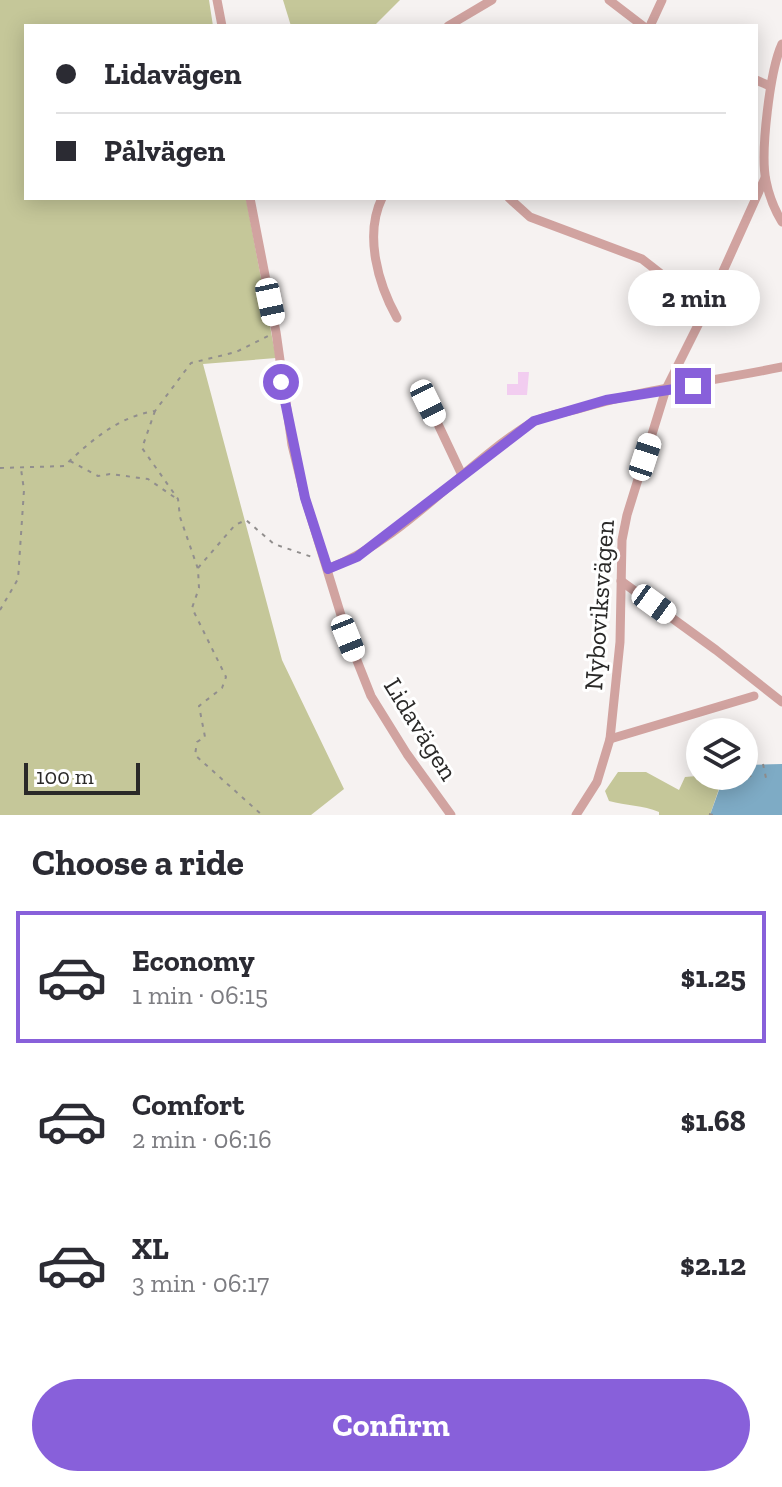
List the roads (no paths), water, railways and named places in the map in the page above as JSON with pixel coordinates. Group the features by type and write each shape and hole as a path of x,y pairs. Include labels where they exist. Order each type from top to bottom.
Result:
{"street":[{"path":"217,0 222,24"},
{"path":"451,24 492,0"},
{"path":"609,0 640,24"},
{"path":"651,24 662,0"},
{"path":"782,44 770,86 765,178 773,208 782,222"},
{"path":"758,81 770,86"},
{"name":"Nyboviksvägen","path":"758,194 765,178"},
{"name":"Lidavägen","path":"250,200 276,332 292,445 348,638 371,696 407,754 451,815"},
{"path":"382,200 374,234 376,265 386,299 397,318"},
{"path":"511,200 530,217 642,259 706,309"},
{"name":"Nyboviksvägen","path":"576,815 597,782 610,739 620,642 624,526 666,389 755,200"},
{"path":"328,569 357,557 534,421 606,400 782,367"},
{"path":"428,403 462,475"},
{"path":"621,581 782,702"},
{"path":"610,739 754,696"}],"water":[{"path":"782,764 782,815 710,815 719,790 758,790 758,765"}]}
